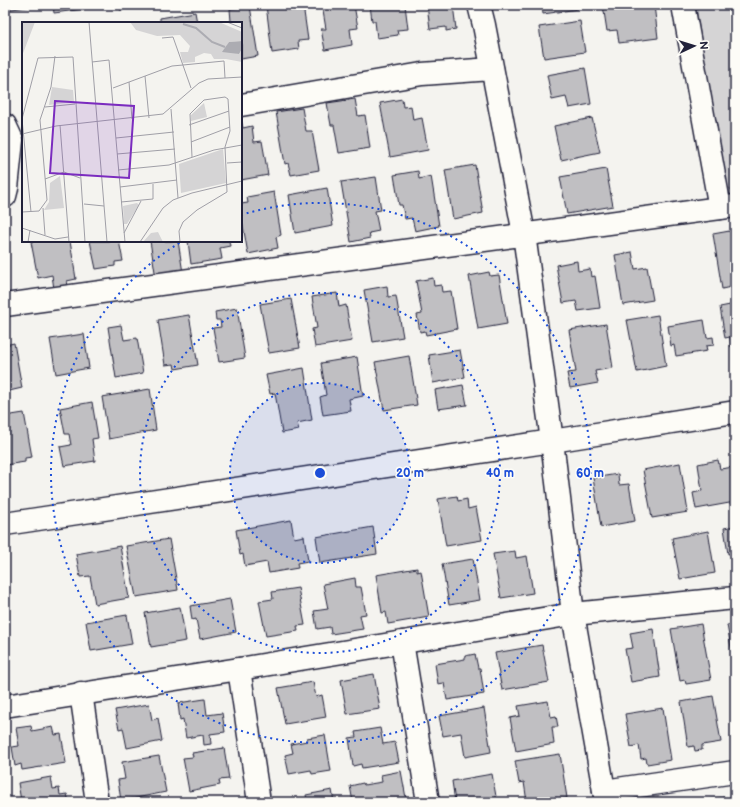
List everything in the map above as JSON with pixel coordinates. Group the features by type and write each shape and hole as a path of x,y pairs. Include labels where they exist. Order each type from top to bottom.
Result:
{"street":[{"path":"479,5 524,234 552,441 573,614 605,796 735,772"},
{"path":"5,305 727,207 684,5"},
{"path":"242,106 422,74 492,70"},
{"path":"5,196 7,188 11,135"},
{"path":"5,524 735,412"},
{"path":"5,706 573,614 735,598"},
{"path":"402,642 428,802"},
{"path":"239,669 259,802"},
{"path":"81,693 97,802"}],"shaded area":[{"path":"696,5 735,5 735,193 721,181"}],"building":[{"path":"5,5 34,5 34,6 5,10"},
{"path":"53,5 84,5 84,9 54,13"},
{"path":"119,5 138,5 138,8 120,10"},
{"path":"266,5 303,5 308,40 298,41 299,49 272,53"},
{"path":"322,5 354,5 358,28 350,29 352,45 325,50 321,29 326,29"},
{"path":"370,5 405,5 408,29 397,30 398,35 377,38 375,21 372,21"},
{"path":"427,5 453,5 456,29 446,31 446,27 430,29"},
{"path":"542,5 577,5 578,9 543,14"},
{"path":"603,5 654,5 658,38 619,43 617,30 607,31"},
{"path":"250,6 258,56 242,59 242,22 227,22 231,21 230,9"},
{"path":"195,12 197,22 160,22 160,18"},
{"path":"580,21 585,52 544,58 539,27"},
{"path":"585,68 591,104 569,108 566,97 552,100 547,75"},
{"path":"355,99 358,116 365,115 370,148 339,153 334,125 331,125 327,103"},
{"path":"402,99 403,107 411,106 413,120 422,118 428,150 390,157 380,103"},
{"path":"302,108 306,131 312,131 319,170 291,175 288,163 285,164 276,112"},
{"path":"592,118 600,152 561,160 554,126"},
{"path":"242,124 243,128 252,126 254,142 262,141 268,175 242,180"},
{"path":"475,165 483,213 453,219 445,170"},
{"path":"606,169 613,206 567,214 560,177"},
{"path":"418,171 419,179 431,176 439,226 415,231 412,218 405,219 402,205 399,205 394,175"},
{"path":"376,177 381,210 375,211 379,231 369,233 370,238 351,242 341,182"},
{"path":"327,188 333,226 295,233 289,195"},
{"path":"274,192 281,235 276,237 278,248 248,254 242,220 242,204 248,203 247,197"},
{"path":"735,230 735,286 722,289 713,234"},
{"path":"31,242 70,242 76,279 67,281 68,286 54,289 52,275 38,278"},
{"path":"90,242 119,242 123,261 115,262 115,266 96,269"},
{"path":"150,242 178,242 183,273 156,278"},
{"path":"188,242 229,242 230,246 220,248 222,259 191,264"},
{"path":"632,252 635,269 647,267 653,300 623,305 615,255"},
{"path":"577,261 578,271 590,269 591,277 595,276 600,308 578,311 576,301 563,303 556,265"},
{"path":"489,272 490,276 499,275 507,324 478,329 469,276"},
{"path":"433,278 434,286 441,285 442,292 451,291 457,329 426,335 425,331 420,332 417,315 422,314 416,281"},
{"path":"387,286 388,297 396,296 403,337 373,342 364,290"},
{"path":"337,293 339,307 346,305 352,341 315,347 312,329 317,328 312,297"},
{"path":"291,299 300,348 269,353 260,304"},
{"path":"735,304 735,346 731,347 730,337 725,338 720,307"},
{"path":"237,308 245,358 219,362 213,328 221,327 220,320 216,320 215,312"},
{"path":"189,315 198,365 175,369 174,364 165,365 158,320"},
{"path":"658,315 666,366 637,372 627,320"},
{"path":"704,320 707,338 713,337 714,345 706,346 707,351 676,356 674,345 671,346 668,326"},
{"path":"606,324 613,368 595,371 598,383 570,388 567,373 576,372 569,330"},
{"path":"121,325 124,340 137,338 143,373 116,378 108,327"},
{"path":"84,334 89,368 56,374 50,339"},
{"path":"14,343 22,388 5,392 5,345"},
{"path":"460,350 465,377 433,383 429,355"},
{"path":"409,356 417,405 384,410 375,362"},
{"path":"357,357 363,396 349,399 351,411 323,415 320,397 326,395 321,363"},
{"path":"304,368 312,420 297,423 299,430 282,433 275,393 270,394 266,375"},
{"path":"463,385 467,405 438,409 435,390"},
{"path":"150,389 156,430 109,439 102,397"},
{"path":"92,402 98,438 92,439 95,461 64,466 60,447 71,445 69,434 65,434 60,408"},
{"path":"24,413 32,457 25,458 25,462 5,465 5,416"},
{"path":"718,460 720,469 734,467 735,502 696,509 693,493 702,491 698,464"},
{"path":"680,463 688,512 652,518 643,470"},
{"path":"618,474 619,485 629,484 635,521 601,527 593,478"},
{"path":"457,496 458,501 467,499 468,509 476,507 482,540 446,546 438,499"},
{"path":"291,520 294,538 304,536 308,561 297,563 298,568 269,573 267,562 245,566 243,554 240,555 236,530"},
{"path":"735,526 735,553 728,554 724,528"},
{"path":"373,527 377,554 320,563 316,537"},
{"path":"708,531 715,573 680,579 672,538"},
{"path":"169,539 178,590 136,597 126,546"},
{"path":"120,546 129,598 95,604 90,576 80,577 76,554"},
{"path":"515,551 516,558 527,556 533,593 501,598 493,554"},
{"path":"473,559 480,600 449,605 442,564"},
{"path":"417,568 417,572 421,571 429,617 388,624 386,612 382,613 376,575"},
{"path":"355,578 356,587 361,587 366,614 360,615 363,629 331,634 330,627 317,629 314,611 328,609 323,584"},
{"path":"298,588 305,625 297,626 298,631 266,636 259,601 273,599 272,592"},
{"path":"230,599 236,632 200,639 196,619 192,620 190,606"},
{"path":"180,607 186,641 151,647 145,613"},
{"path":"127,615 132,644 91,651 86,622"},
{"path":"701,624 711,680 686,684 685,680 680,681 671,629"},
{"path":"735,624 735,670 727,625"},
{"path":"653,629 660,677 631,682 625,649 633,648 630,633"},
{"path":"5,645 8,663 5,663"},
{"path":"542,645 549,682 502,690 495,653"},
{"path":"475,654 478,668 480,668 484,694 447,700 444,683 438,684 435,664 465,659 465,656"},
{"path":"374,674 380,709 347,714 341,680"},
{"path":"313,682 316,697 322,695 326,717 285,724 278,688"},
{"path":"713,696 721,742 702,745 702,750 695,751 694,746 688,747 681,702"},
{"path":"205,699 207,715 222,713 225,732 210,734 211,744 204,745 203,735 186,738 183,719 180,720 178,703"},
{"path":"548,701 551,717 556,716 558,727 552,727 554,744 516,751 510,718 520,716 518,706"},
{"path":"149,704 152,720 158,718 162,741 127,748 123,728 119,729 115,710"},
{"path":"484,708 491,752 465,757 461,733 443,736 439,716"},
{"path":"663,708 671,760 647,764 646,758 641,759 639,745 631,747 625,714"},
{"path":"732,709 735,709 735,724 734,724"},
{"path":"31,726 32,731 53,727 55,735 61,734 66,763 22,770 21,764 15,766 12,747 19,746 16,728"},
{"path":"380,728 383,744 395,742 399,762 362,768 361,764 353,766 349,738 356,737 355,732"},
{"path":"325,735 331,771 312,774 311,770 289,774 285,755 293,753 291,744 307,741 307,738"},
{"path":"224,748 229,779 219,780 220,785 189,791 183,758 193,757 192,753"},
{"path":"560,754 567,798 546,802 527,802 524,782 519,783 515,761"},
{"path":"159,756 166,792 121,801 118,780 125,779 122,762"},
{"path":"401,771 406,798 399,799 400,802 353,802 350,786 363,783 364,785 382,782 381,775"},
{"path":"492,774 497,802 455,802 452,781"},
{"path":"51,777 53,789 59,788 60,795 67,794 69,802 28,802 27,799 21,801 18,783"},
{"path":"332,790 334,802 301,802 307,801 306,795"},
{"path":"725,797 726,802 706,802 706,800"}]}
